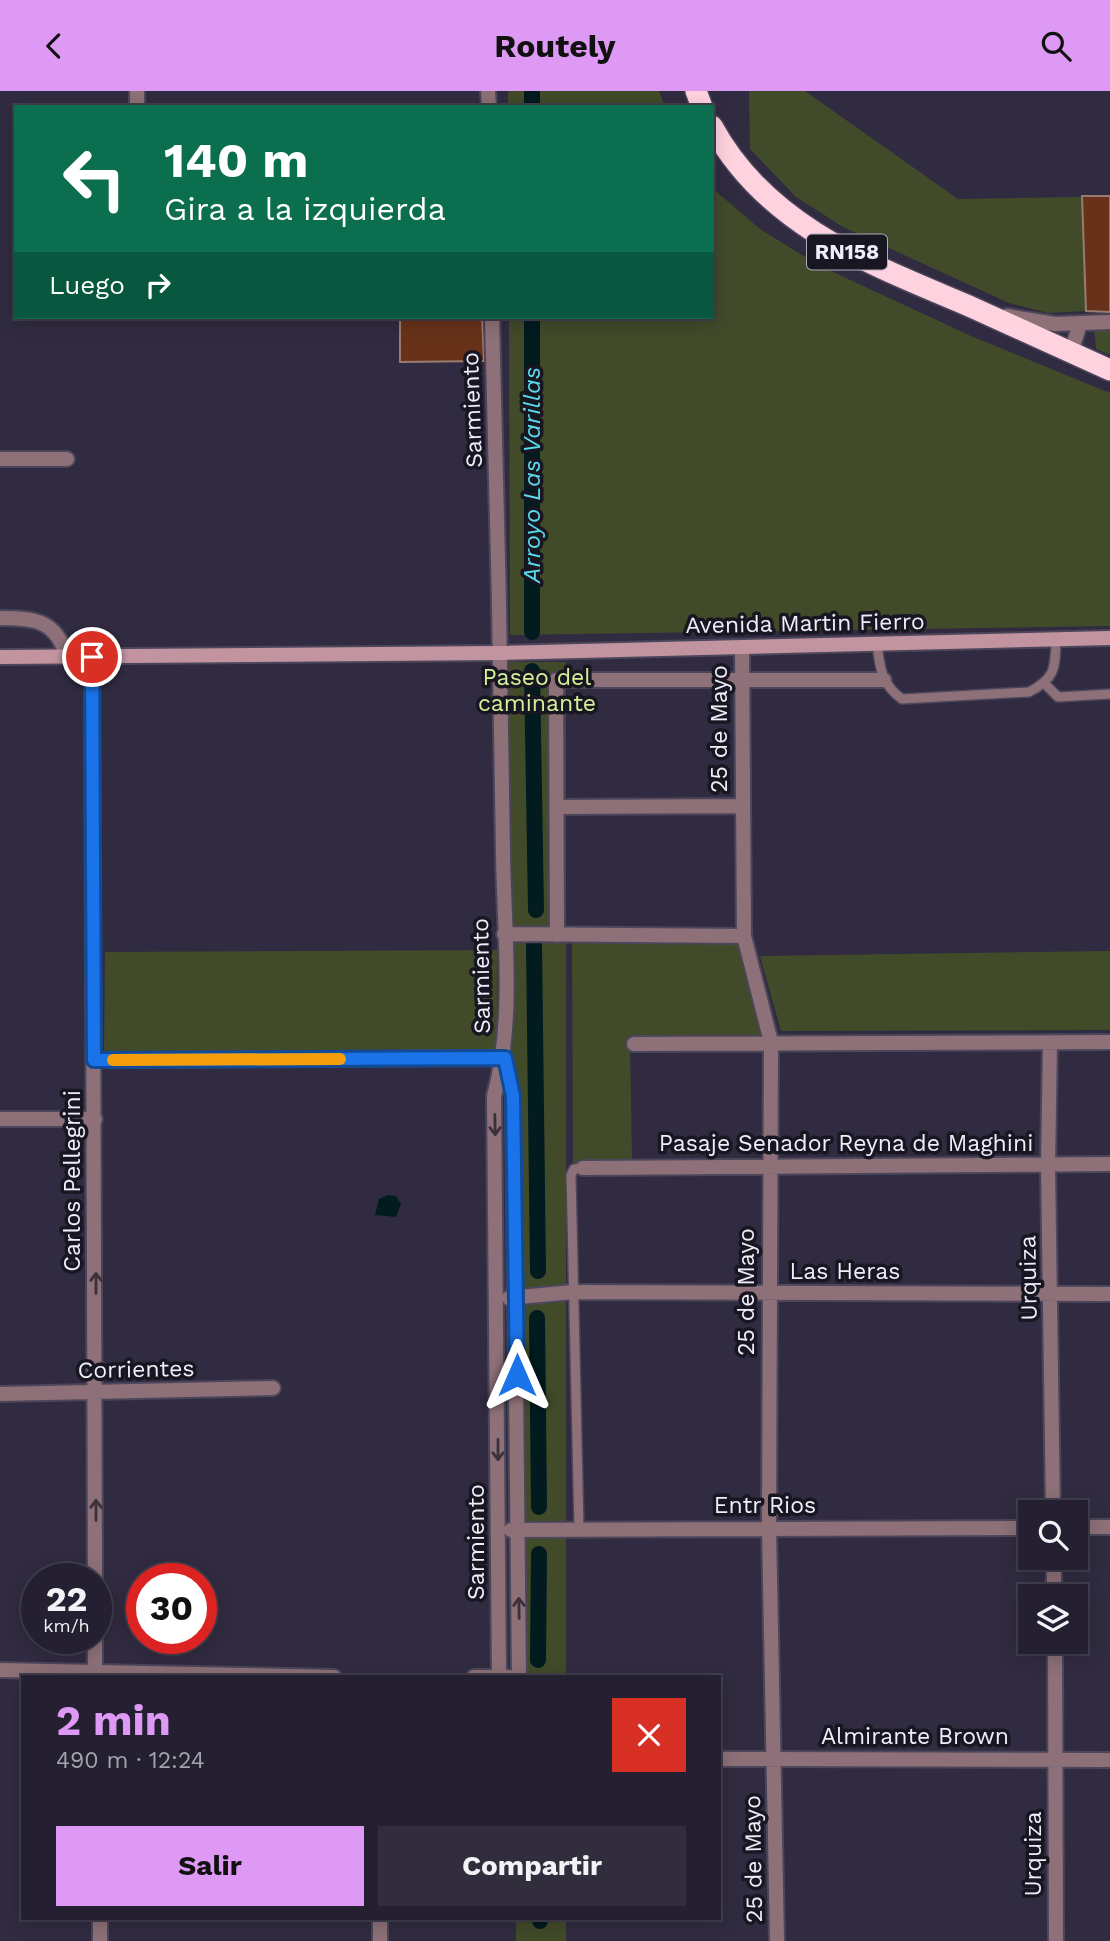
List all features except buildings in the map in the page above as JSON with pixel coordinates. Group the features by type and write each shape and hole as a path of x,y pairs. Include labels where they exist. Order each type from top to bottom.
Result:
{"highway":[{"name":"RN158","path":"714,129 749,179 782,211 813,234 865,262 1110,370"}],"main road":[{"name":"Avenida Martin Fierro","path":"0,657 501,653 1110,638"}],"street":[{"path":"981,312 1035,322 1110,322"},
{"name":"Sarmiento","path":"492,319 501,653 505,1058 494,1096 499,1675"},
{"path":"1071,352 1080,324"},
{"path":"0,459 67,459"},
{"path":"0,618 29,618 48,626 61,637 67,657"},
{"name":"25 de Mayo","path":"742,647 741,806 744,936 771,1042 769,1528 776,1941"},
{"name":"Carlos Pellegrini","path":"92,657 95,1563"},
{"path":"557,935 556,680 884,680"},
{"path":"557,807 741,806"},
{"path":"503,934 744,936"},
{"path":"634,1044 1110,1042"},
{"name":"Urquiza","path":"1050,1043 1048,1165 1054,1500"},
{"path":"94,1060 505,1058 513,1096 519,1675"},
{"path":"0,1119 95,1119"},
{"name":"Pasaje Senador Reyna de Maghini","path":"583,1168 769,1164 1110,1164"},
{"name":"Las Heras","path":"497,1299 573,1291 1110,1294"},
{"name":"Corrientes","path":"0,1394 273,1388"},
{"path":"1088,1527 1110,1527"},
{"name":"Entr Rios","path":"499,1530 1018,1528"},
{"path":"95,1654 95,1674"},
{"name":"Urquiza","path":"1055,1654 1056,1941"},
{"path":"0,1670 175,1675"},
{"name":"Almirante Brown","path":"721,1759 1110,1760"},
{"path":"100,1920 100,1941"},
{"path":"380,1920 380,1941"}],"lane":[{"path":"877,644 884,680 888,689 901,699 1029,692 1045,684 1055,670 1056,640"},
{"path":"1045,684 1058,697 1110,694"},
{"path":"579,1529 572,1175 574,1169 583,1168"}],"green space":[{"path":"508,91 659,91 664,105 508,105"},
{"path":"749,91 805,91 958,199 1082,197 1086,311 1048,313 1009,303 843,227 796,197 750,149"},
{"path":"714,190 760,229 818,265 971,336 1110,393 1110,626 510,635 509,319 714,319"},
{"path":"1094,328 1110,328 1110,355 1096,349"},
{"name":"Paseo del caminante","path":"507,662 566,662 566,1675 514,1675"},
{"path":"572,943 737,943 765,1037 630,1040 632,1163 573,1164"},
{"path":"497,950 497,1050 104,1052 105,952"},
{"path":"1110,951 1110,1030 781,1031 760,956"},
{"path":"516,1920 566,1920 566,1941 516,1941"}],"shaded area":[{"path":"388,1195 396,1196 401,1204 396,1217 375,1215 379,1199"}],"waterway":[{"name":"Arroyo Las Varillas","path":"532,91 532,105"},
{"name":"Arroyo Las Varillas","path":"532,319 532,632"},
{"path":"532,671 536,910"},
{"path":"534,945 538,1271"},
{"path":"537,1318 539,1507"},
{"path":"538,1660 539,1554"}],"slow traffic":[{"path":"113,1060 340,1059"}],"route":[{"path":"92,657 94,1060 505,1058 513,1096 517,1375"}]}
